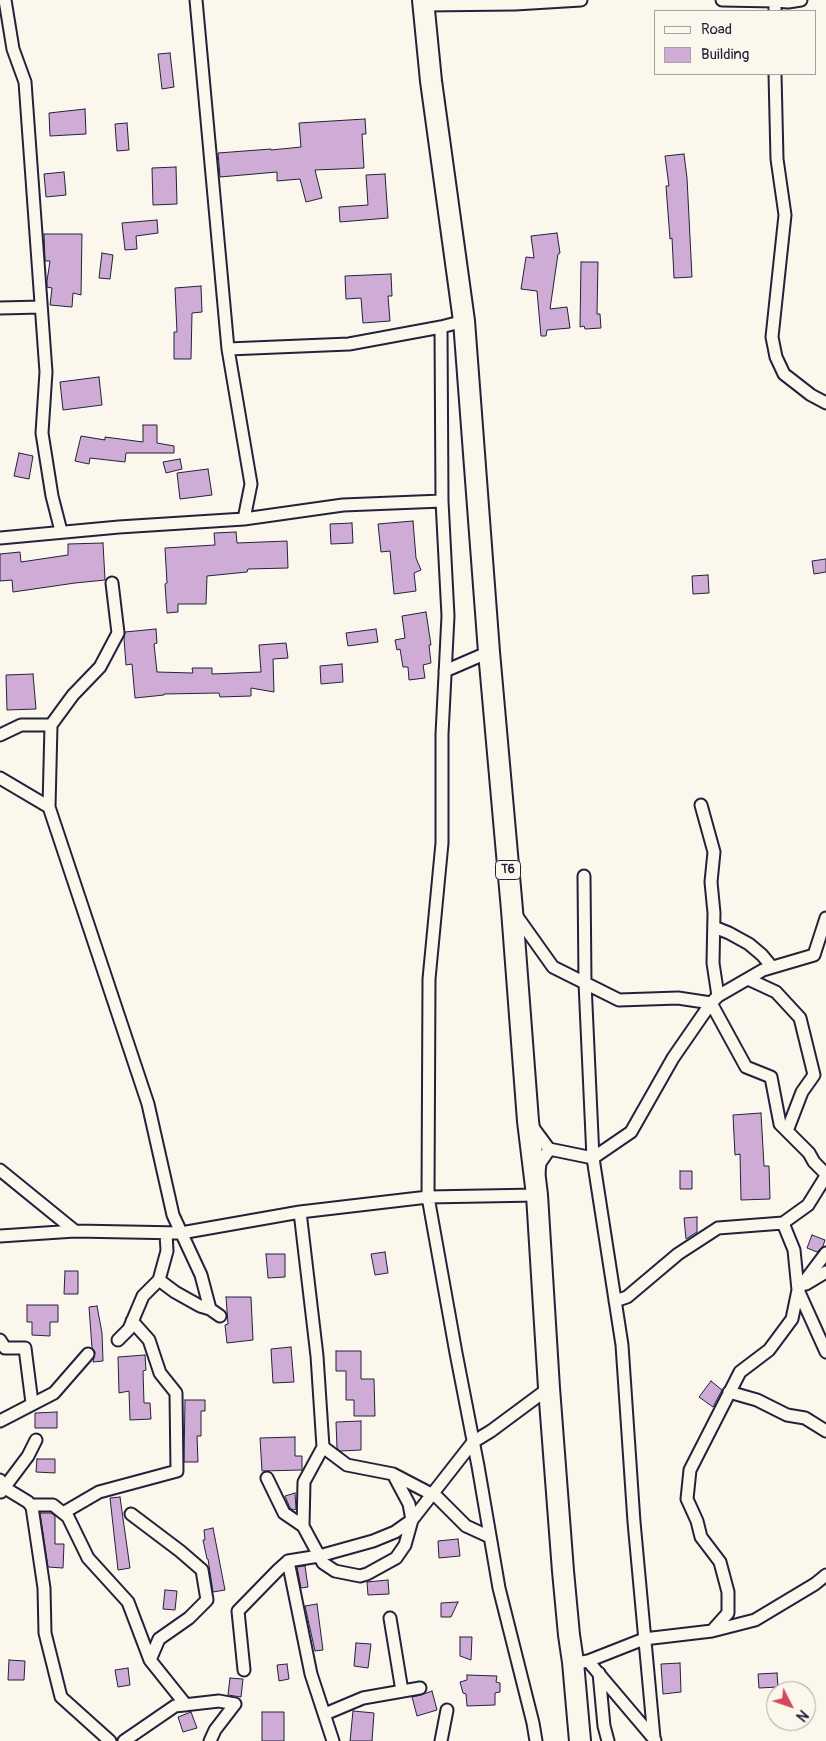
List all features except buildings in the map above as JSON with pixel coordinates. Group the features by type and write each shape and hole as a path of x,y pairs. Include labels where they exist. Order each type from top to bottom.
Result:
{"highway":[{"name":"T6","path":"423,3 431,81 464,321 528,1121 537,1194 548,1388 568,1635 581,1662 580,1741"}],"street":[{"path":"5,0 12,49 25,82 46,372 42,433 52,496 61,531"},
{"path":"196,0 228,349 251,484 244,519"},
{"path":"423,3 515,4 581,0"},
{"path":"722,0 775,6 801,0"},
{"path":"774,75 777,159 785,215 772,337 776,357 784,374 826,403"},
{"path":"0,308 41,307"},
{"path":"228,349 349,344 464,321"},
{"path":"441,327 442,502 448,616 442,734 442,843 430,979 428,1198 499,1588 536,1741"},
{"path":"0,538 61,531 244,519 343,505 442,502"},
{"path":"112,583 118,633 100,666 73,695 51,726 49,807 148,1104 173,1216 201,1275 215,1312 200,1306 159,1280"},
{"path":"445,671 489,652"},
{"path":"0,735 21,726 51,726"},
{"path":"0,778 49,807"},
{"path":"615,1301 627,1297 678,1254 718,1228 783,1223 808,1205 826,1175 814,1162 809,1153 780,1124 771,1077 746,1067 715,999 713,963 714,913 711,890 714,852 701,805"},
{"path":"584,876 585,983 593,1158 622,1345 644,1639 655,1740"},
{"path":"512,910 553,967 619,1000 715,999"},
{"path":"528,1121 549,1150 593,1158 631,1132 674,1058 715,999 763,970 814,955 826,918"},
{"path":"714,927 749,944 772,967"},
{"path":"748,979 776,992 800,1018 814,1075 802,1092 787,1131"},
{"path":"0,1236 76,1232 181,1233 300,1212 428,1198 537,1194 540,1163 549,1150"},
{"path":"0,1170 76,1232"},
{"path":"300,1212 317,1356 323,1447 304,1482 303,1526"},
{"path":"712,1631 728,1613 728,1592 720,1562 701,1537 697,1521 687,1499 690,1470 740,1372 769,1350 792,1318 798,1290 794,1250 783,1223"},
{"path":"118,1340 129,1329 143,1296 159,1280 166,1251 166,1232"},
{"path":"798,1290 826,1253"},
{"path":"798,1290 826,1272"},
{"path":"798,1290 826,1352"},
{"path":"63,1513 99,1492 177,1471 176,1393 160,1373 149,1340 132,1321"},
{"path":"0,1340 5,1348 25,1348 32,1403"},
{"path":"0,1421 54,1393 88,1354"},
{"path":"267,1478 284,1513 303,1526 326,1565 331,1569 360,1576 367,1574 386,1564 401,1551 405,1545 412,1520 430,1494 473,1442 491,1431 548,1388"},
{"path":"730,1392 757,1400 787,1415 805,1418 826,1431"},
{"path":"36,1440 28,1456 1,1489 31,1505 53,1505 68,1516 88,1558 128,1602 150,1660 186,1705"},
{"path":"323,1447 347,1465 393,1474 437,1497 466,1526 490,1537"},
{"path":"393,1474 409,1504 412,1520"},
{"path":"31,1505 44,1588 45,1633 61,1697 110,1741"},
{"path":"132,1514 180,1550 202,1570 207,1600 189,1618 159,1639 150,1660"},
{"path":"244,1670 238,1611 288,1561 319,1556 373,1541 395,1532 412,1520"},
{"path":"288,1561 312,1674 333,1741"},
{"path":"581,1662 644,1639 712,1631 755,1620 826,1575"},
{"path":"390,1618 402,1691"},
{"path":"581,1662 599,1674 655,1740"},
{"path":"599,1674 604,1726 608,1741"},
{"path":"324,1714 363,1698 420,1688"},
{"path":"124,1741 175,1706 219,1701 235,1704 215,1730 210,1741"},
{"path":"441,1741 447,1710"}]}
